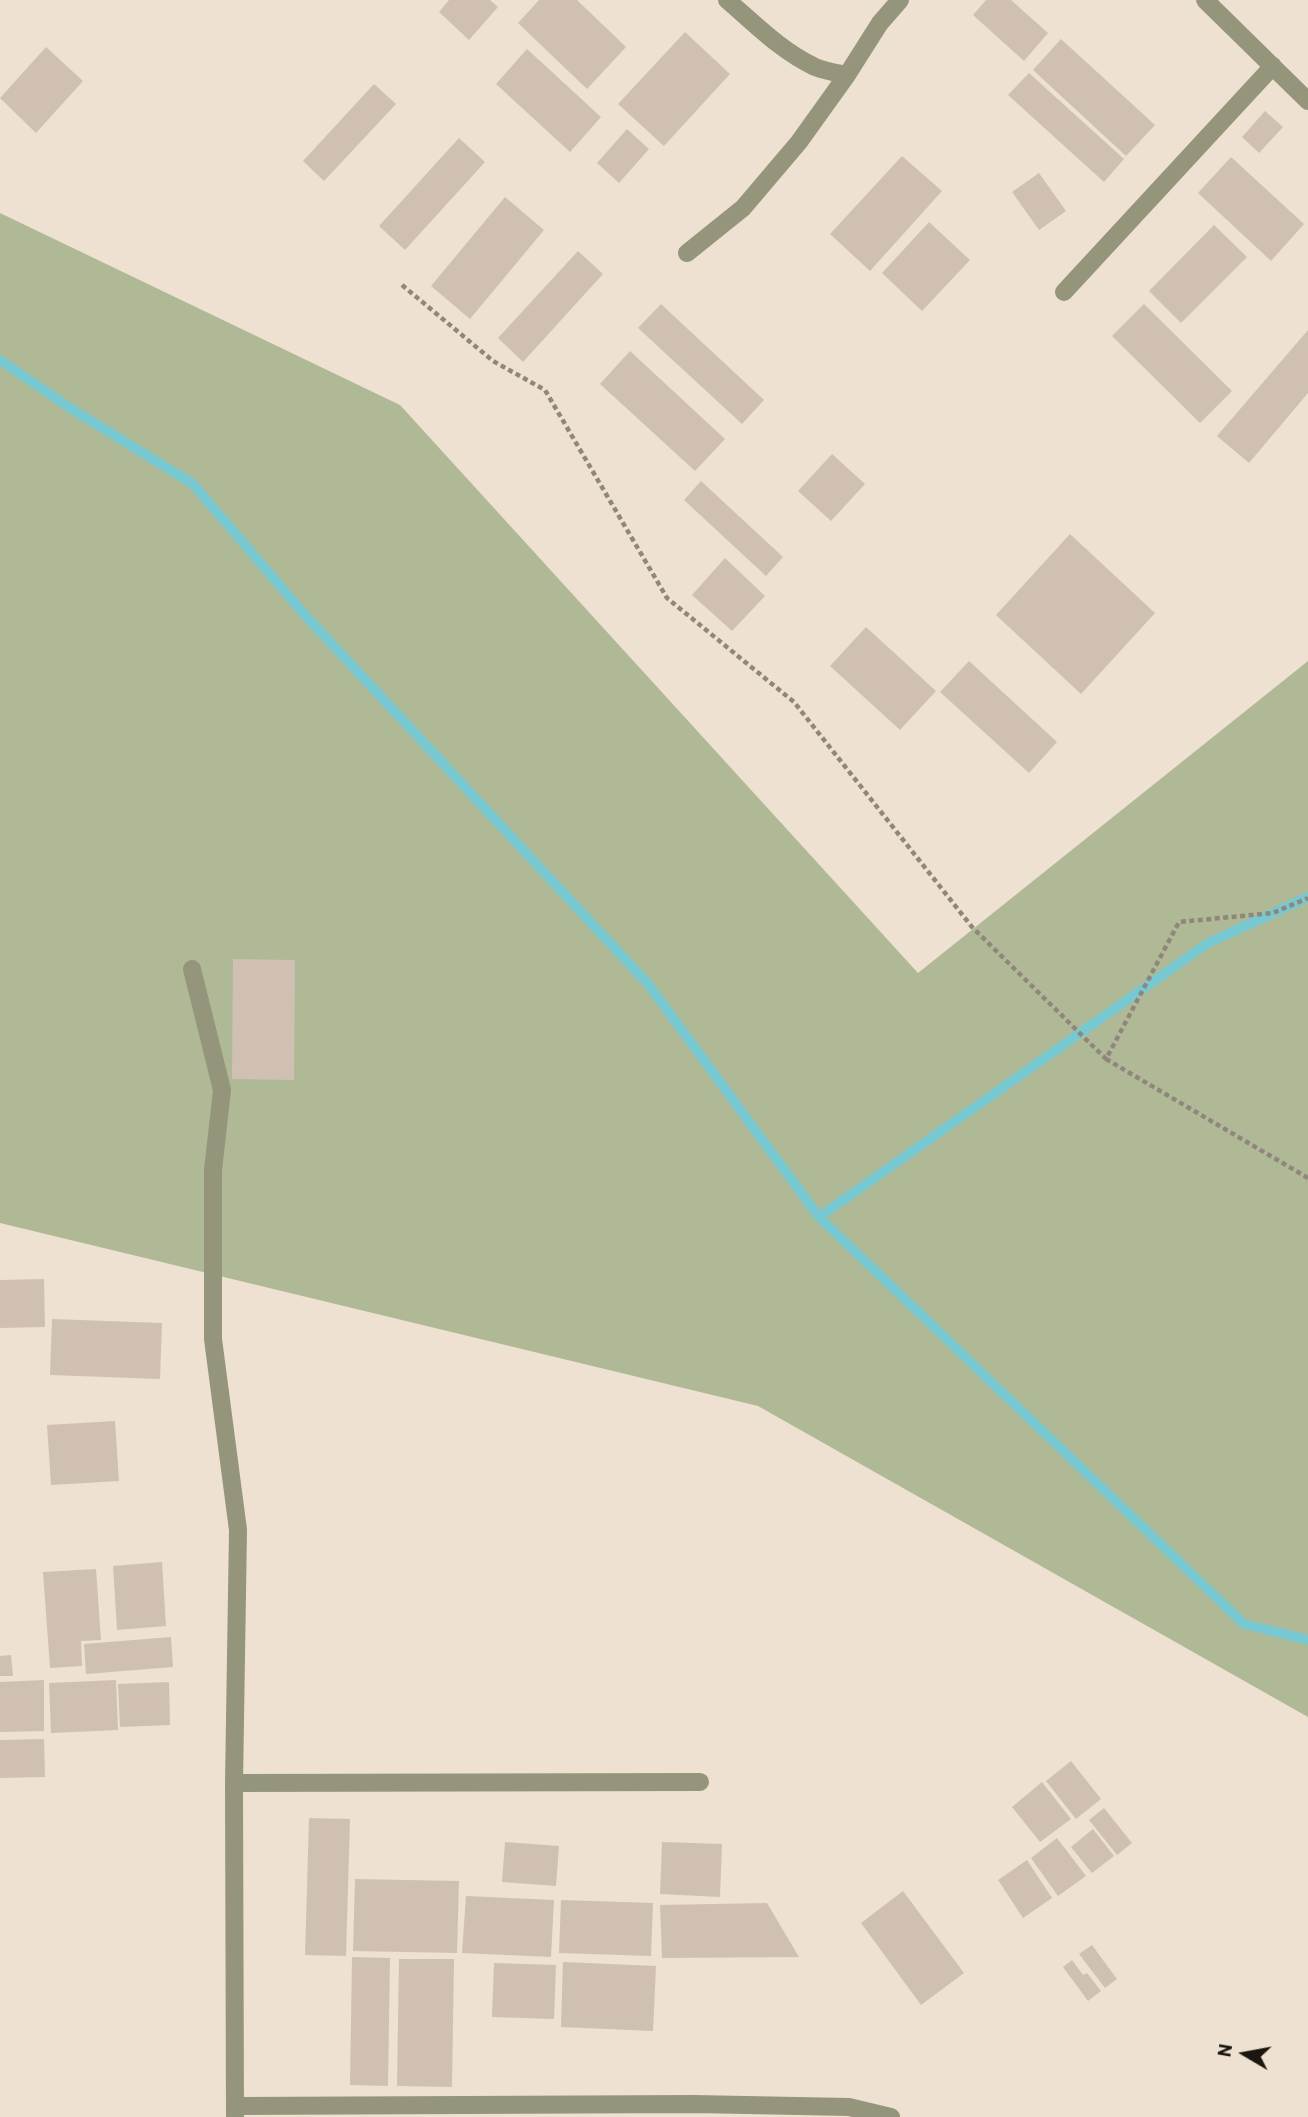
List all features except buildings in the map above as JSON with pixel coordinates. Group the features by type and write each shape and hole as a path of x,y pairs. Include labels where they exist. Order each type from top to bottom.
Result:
{"street":[{"path":"727,0 796,57 818,68 847,75"},
{"path":"687,253 743,208 799,142 880,23 900,0"},
{"path":"1205,0 1308,101"},
{"path":"1064,292 1273,66"},
{"path":"192,969 222,1090 213,1170 213,1339 238,1530 234,1783 235,2111 707,2104 849,2107 891,2117"},
{"path":"234,1783 700,1782"}],"path":[{"path":"402,285 493,361 545,390 667,598 794,702 972,927 1106,1059 1308,1178"},
{"path":"1106,1059 1179,922 1273,913 1308,898"}],"green space":[{"path":"0,213 400,405 918,973 1308,661 1308,1717 758,1406 0,1223"}],"waterway":[{"path":"0,360 67,406 193,484 304,614 648,984 819,1217 1244,1624 1308,1640"},
{"path":"819,1217 1208,943 1308,897"}]}
